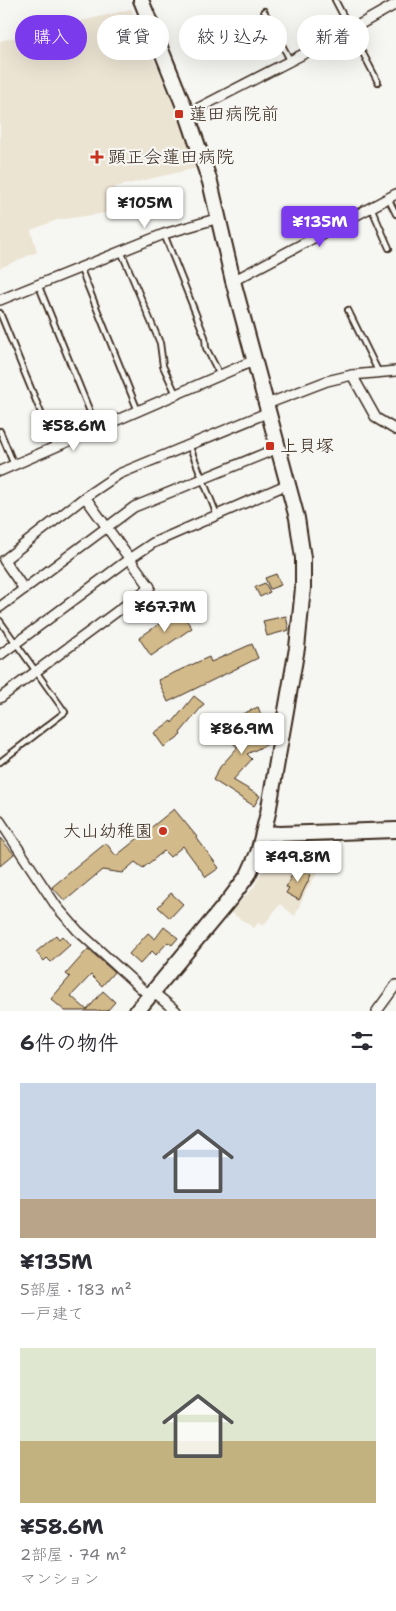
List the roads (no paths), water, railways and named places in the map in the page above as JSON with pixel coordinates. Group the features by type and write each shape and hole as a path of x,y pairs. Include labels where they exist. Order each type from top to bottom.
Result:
{"street":[{"path":"137,1011 230,899 248,875 258,853 264,833 299,630 303,588 301,537 233,282 205,164 141,0"},
{"path":"369,19 396,4"},
{"path":"187,114 297,56"},
{"path":"233,282 392,196"},
{"path":"0,300 164,234 219,218"},
{"path":"0,471 255,360"},
{"path":"24,589 2,558 119,474 188,445 327,381 352,375 396,371"},
{"path":"352,375 376,418 396,430"},
{"path":"0,607 134,507 278,448"},
{"path":"0,655 153,543 288,484"},
{"path":"0,698 150,587 85,497"},
{"path":"0,821 57,907 78,930 143,990 159,996 176,1011"},
{"path":"264,833 396,830"},
{"path":"378,1011 396,985"}],"lane":[{"path":"335,0 342,15"},
{"path":"264,12 290,60"},
{"path":"366,60 378,82"},
{"path":"392,196 396,214"},
{"path":"370,207 389,248"},
{"path":"164,234 204,337 206,348 220,375"},
{"path":"121,251 160,343 163,366 176,394"},
{"path":"80,267 138,411"},
{"path":"38,284 97,429"},
{"path":"348,310 379,373"},
{"path":"0,313 55,447"},
{"path":"0,431 14,465"},
{"path":"188,445 217,515"},
{"path":"0,621 65,712 0,762"}],"place":[{"name":"蓮田病院前","path":"179,114"},
{"name":"顕正会蓮田病院","path":"97,157"},
{"name":"上貝塚","path":"270,446"},
{"name":"大山幼稚園","path":"163,831"}]}
